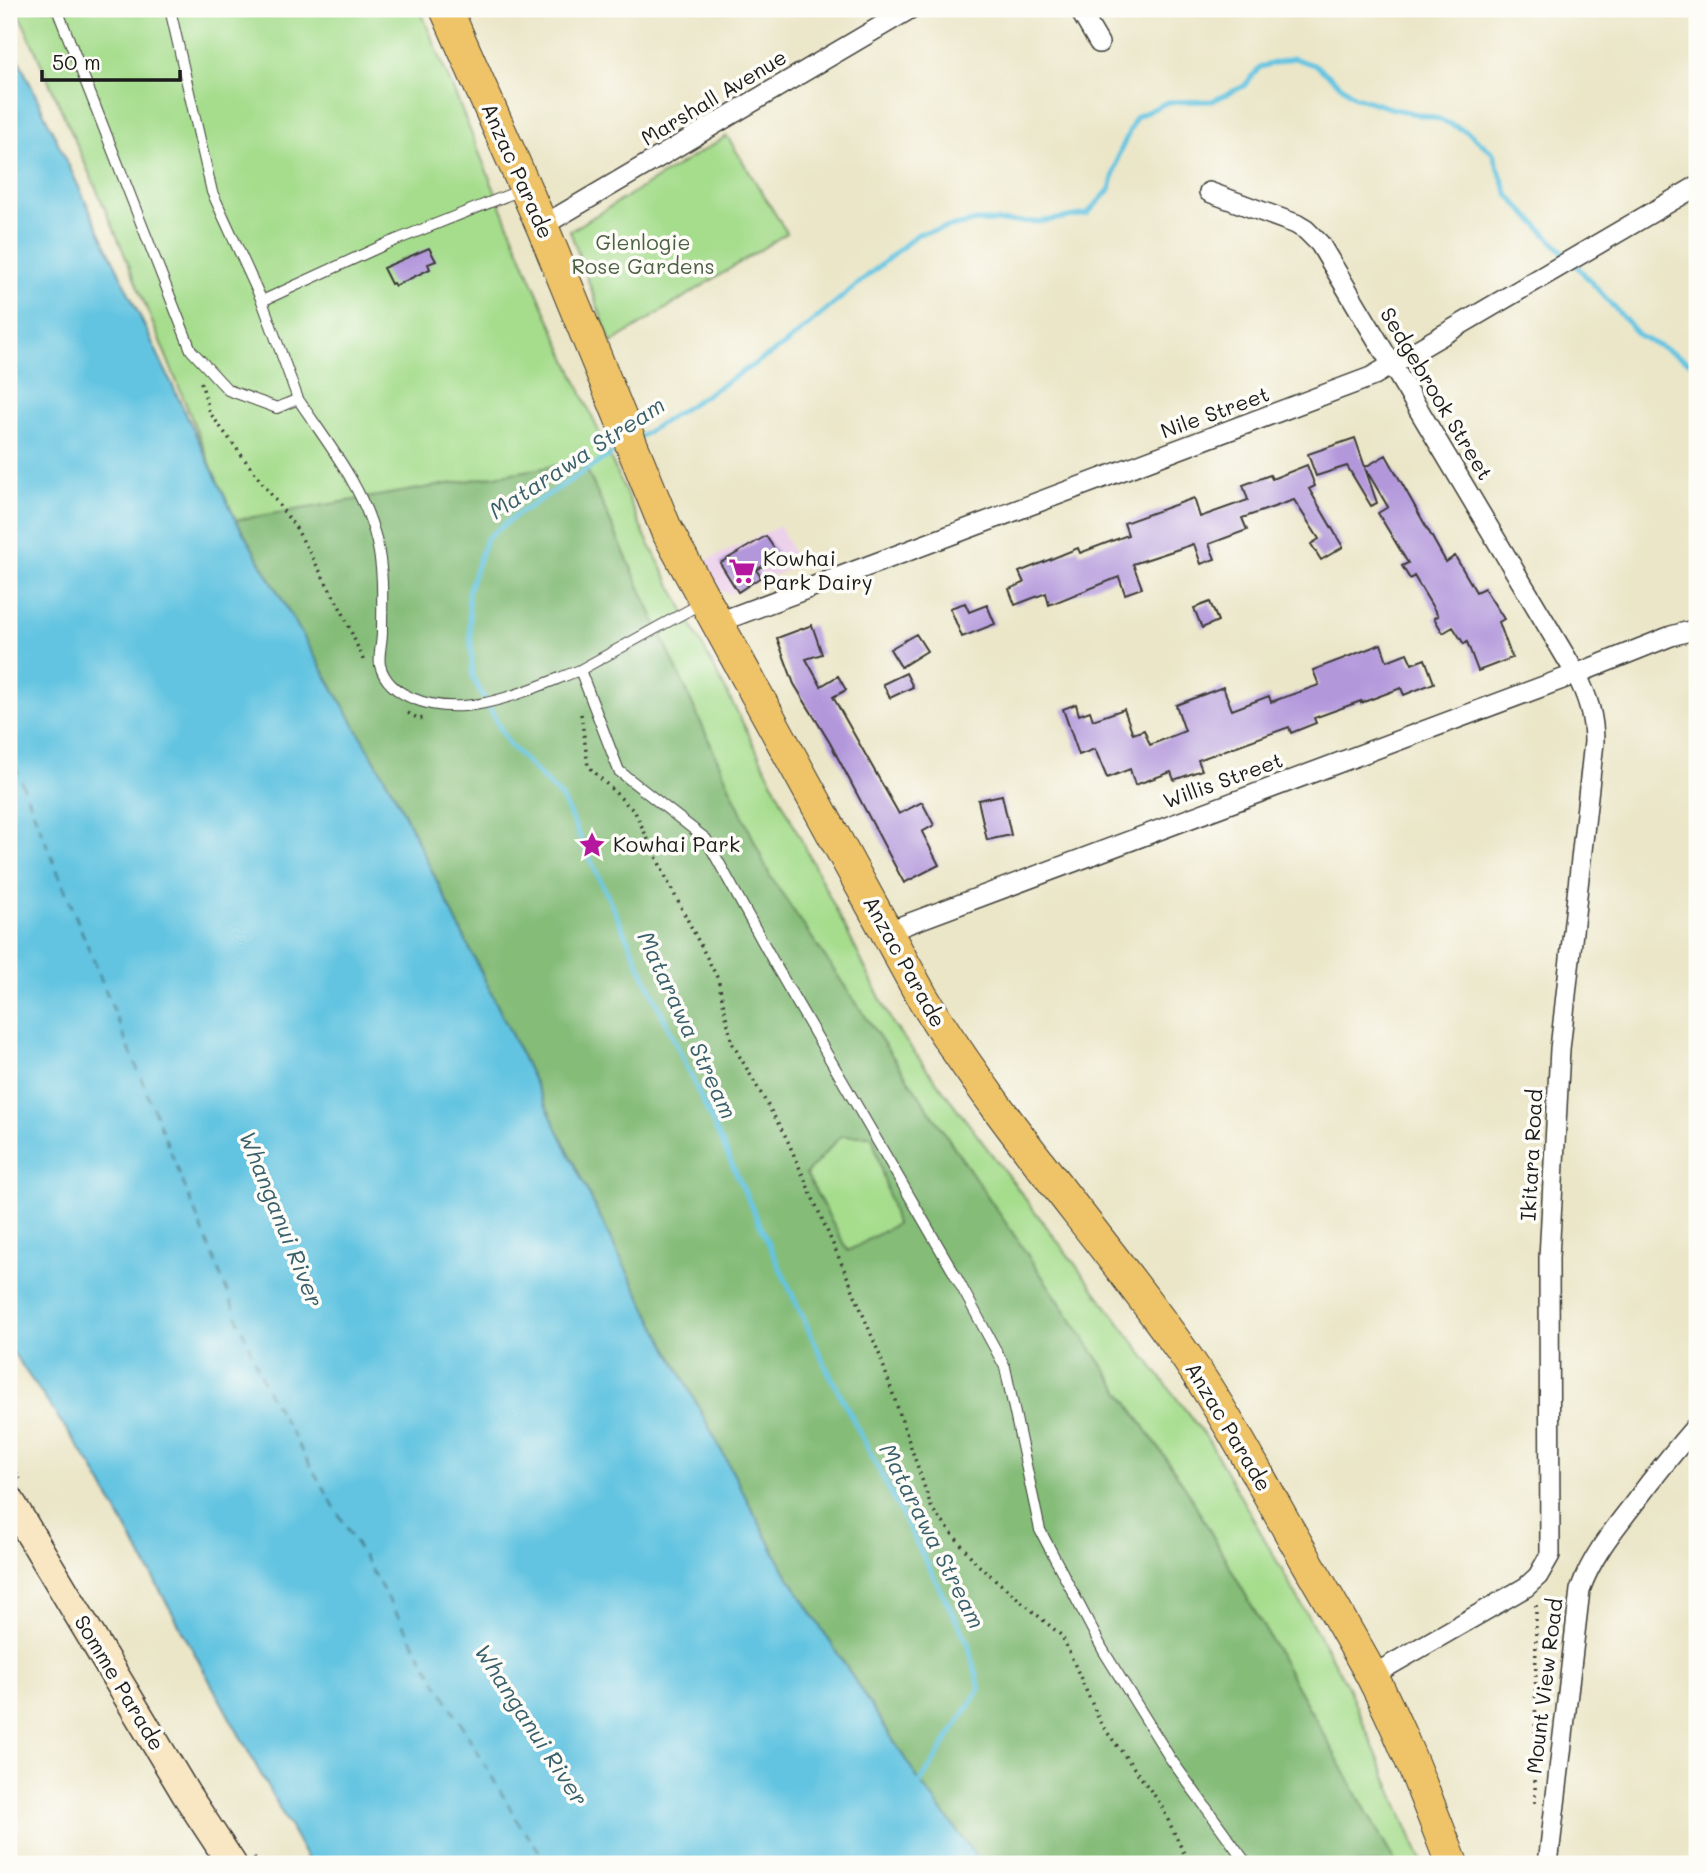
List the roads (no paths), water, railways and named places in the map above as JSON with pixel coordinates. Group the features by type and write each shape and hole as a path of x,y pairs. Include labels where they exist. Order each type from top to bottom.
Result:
{"main road":[{"name":"Anzac Parade","path":"446,9 542,226 666,529 921,995 974,1076 1189,1361 1235,1436 1371,1676 1421,1786 1452,1864"},
{"name":"Somme Parade","path":"13,1519 232,1864"}],"street":[{"name":"Marshall Avenue","path":"542,226 910,9"},
{"path":"1079,9 1100,43"},
{"name":"Nile Street","path":"713,611 1342,390 1393,366 1697,186"},
{"name":"Sedgebrook Street","path":"1209,192 1296,224 1315,237 1576,674"},
{"path":"1576,674 1671,636 1697,629"},
{"name":"Willis Street","path":"887,932 1576,674"},
{"name":"Ikitara Road","path":"1371,1676 1526,1587 1546,1565 1551,1542 1549,1244 1560,1049 1594,742 1593,716 1576,674"},
{"name":"Mount View Road","path":"1548,1864 1576,1613 1586,1574 1600,1549 1697,1425"}],"lane":[{"path":"57,9 191,350 228,390 277,408 298,399"},
{"path":"170,9 212,191 262,300 298,399 352,481 370,516 382,573 380,664 386,678 398,693 428,705 465,706 503,698 580,670 713,611"},
{"path":"262,300 386,244 525,188"},
{"path":"580,670 619,771 706,839 777,968 960,1285 1005,1367 1040,1530 1103,1650 1170,1758 1247,1864"}],"water":[{"name":"Whanganui River","path":"9,39 236,520 396,797 617,1252 784,1570 920,1782 982,1864 310,1864 93,1468 9,1347"}],"waterway":[{"name":"Matarawa Stream","path":"638,438 783,346 918,234 977,221 1038,222 1087,214 1110,189 1119,154 1136,117 1168,102 1212,101 1244,86 1260,67 1293,58 1317,66 1355,97 1439,119 1468,132 1493,153 1508,195 1568,257"},
{"name":"Matarawa Stream","path":"1575,264 1640,336 1697,366"},
{"name":"Matarawa Stream","path":"621,448 515,516 486,539 468,592 473,678 509,744 562,798 825,1365 968,1643 980,1688 917,1788"}],"place":[{"name":"Kowhai Park Dairy","path":"742,571"},
{"name":"Kowhai Park","path":"592,845"}],"park label":[{"name":"Glenlogie Rose Gardens","path":"643,255"}]}
